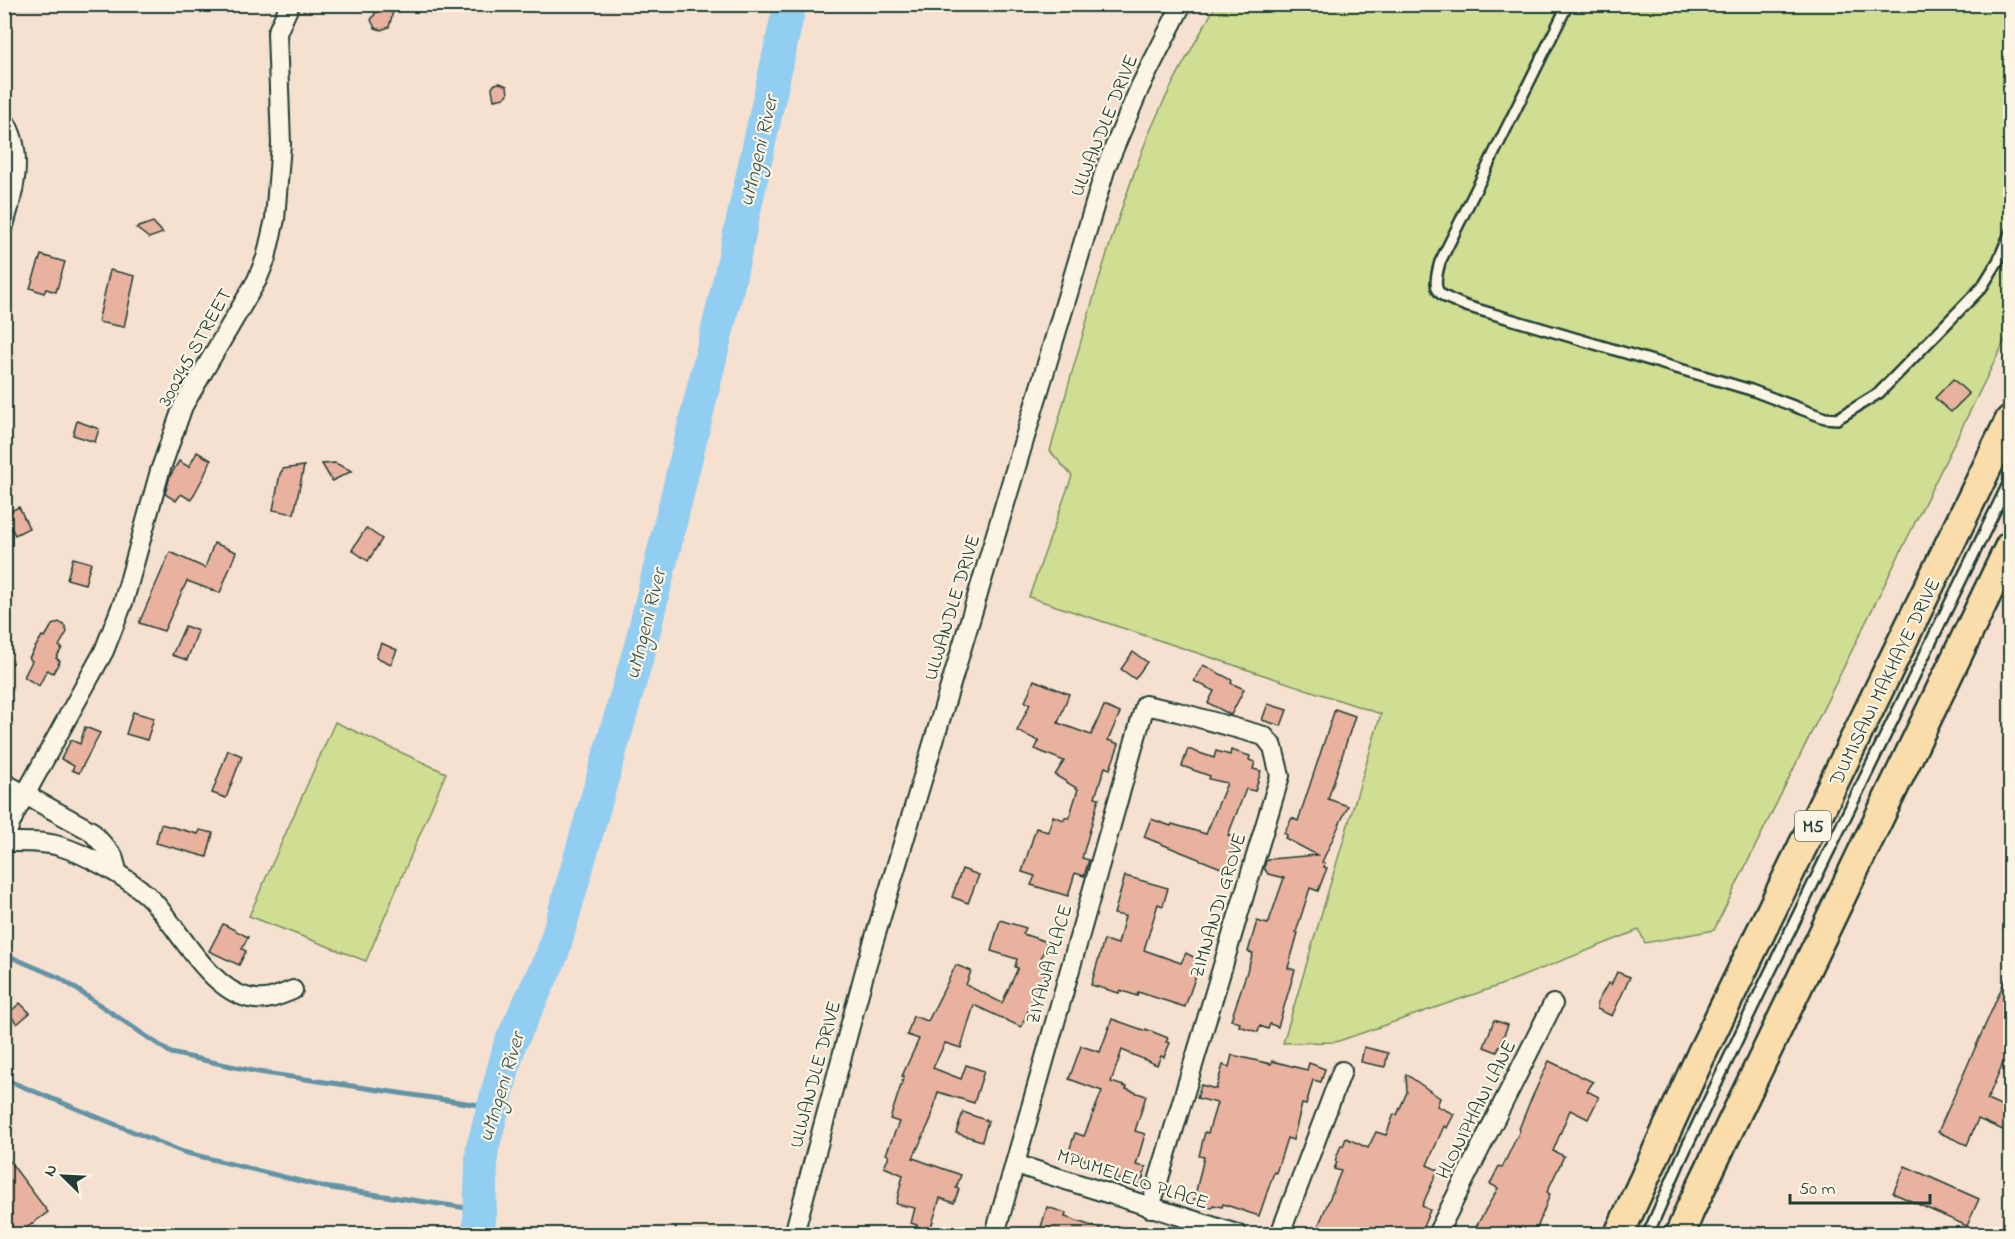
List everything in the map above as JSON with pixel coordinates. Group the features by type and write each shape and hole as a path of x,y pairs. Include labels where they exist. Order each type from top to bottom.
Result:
{"main road":[{"name":"DUMISANI MAKHAYE DRIVE","path":"1619,1234 1701,1055 2010,420"},
{"path":"1680,1234 2010,546"}],"street":[{"name":"300245 STREET","path":"4,841 15,813 104,651 124,600 160,471 183,406 256,280 266,258 275,219 281,144 277,33 290,4"},
{"name":"ULWANDLE DRIVE","path":"794,1234 866,967 1106,167 1140,87 1182,4"},
{"path":"4,120 13,136 16,159 14,182 4,225"},
{"name":"ZIYAWA PLACE","path":"995,1234 1145,705"},
{"name":"ZIMNANDI GROVE","path":"1145,705 1264,736 1273,747 1280,776 1150,1208"},
{"path":"4,783 91,831 113,856 118,874"},
{"path":"4,841 58,845 118,874 147,895 206,970 223,985 252,998 270,998 292,990"},
{"name":"HLONIPHANI LANE","path":"1437,1234 1553,1004"},
{"path":"1280,1234 1342,1071"},
{"name":"MPUMELELO PLACE","path":"1015,1164 1237,1234"}],"lane":[{"path":"1568,4 1440,262 1435,283 1437,290 1446,298 1466,306 1751,390 1825,418 1837,419 1879,393 1982,286 1998,261 2010,233"},
{"path":"1648,1234 1750,1013 2010,480"}],"path":[{"path":"1577,1234 1579,1229 1591,1234"}],"green space":[{"path":"1216,5 2010,5 2010,330 1714,930 1645,943 1639,930 1498,986 1336,1042 1283,1043 1381,714 1029,597 1072,476 1050,451 1105,259 1151,128"},
{"path":"335,722 446,773 366,961 249,916"}],"building":[{"path":"376,12 393,12 389,27 381,30 375,28 371,20"},
{"path":"500,83 507,86 508,94 504,98 494,100 492,88 495,84"},
{"path":"153,222 163,233 149,238 136,228"},
{"path":"41,255 65,262 56,292 46,289 44,293 30,288"},
{"path":"110,270 135,276 124,327 98,322"},
{"path":"1953,379 1969,394 1951,412 1935,398"},
{"path":"77,421 99,429 95,442 73,435"},
{"path":"197,452 211,460 191,500 181,494 176,501 165,494 170,476 179,461 189,467"},
{"path":"335,463 352,471 332,481 322,464"},
{"path":"304,466 294,514 273,510 283,469"},
{"path":"19,507 29,528 15,535 4,514"},
{"path":"366,528 382,539 368,561 352,550"},
{"path":"214,543 236,552 220,593 187,581 164,631 139,623 170,552 205,568"},
{"path":"73,558 91,563 85,584 67,579"},
{"path":"59,622 65,626 67,632 59,646 62,648 56,658 60,661 53,673 47,670 39,686 24,677 32,661 29,658 42,636 45,637 52,625"},
{"path":"185,626 198,631 187,660 172,655"},
{"path":"381,643 397,650 391,664 376,657"},
{"path":"1133,652 1147,662 1135,679 1121,669"},
{"path":"1203,665 1244,689 1231,715 1208,703 1214,691 1194,681"},
{"path":"1034,680 1069,694 1058,723 1091,735 1104,706 1120,713 1108,740 1119,744 1110,769 1105,767 1095,797 1099,798 1082,858 1089,860 1084,876 1075,873 1068,896 1031,885 1035,876 1022,872 1036,828 1048,832 1053,816 1064,820 1065,817 1069,818 1078,789 1055,775 1064,761 1035,749 1039,741 1017,731 1030,704 1025,702"},
{"path":"1268,704 1287,710 1281,726 1262,720"},
{"path":"1335,709 1355,716 1328,799 1348,806 1322,862 1327,868 1318,891 1310,888 1296,932 1298,933 1288,968 1295,970 1278,1027 1270,1024 1268,1029 1260,1026 1258,1032 1239,1026 1240,1023 1231,1020 1253,953 1248,952 1257,921 1268,924 1284,878 1268,874 1264,868 1266,861 1270,859 1317,855 1285,838 1287,835 1284,833 1292,818 1298,821"},
{"path":"133,712 154,718 147,740 126,734"},
{"path":"85,727 100,733 79,773 72,770 74,766 61,759 71,740 80,744"},
{"path":"1188,749 1214,758 1216,751 1230,755 1231,750 1250,756 1249,760 1255,762 1253,769 1261,771 1255,791 1246,789 1228,835 1239,839 1226,870 1144,837 1151,819 1206,834 1227,783 1209,779 1210,776 1182,766"},
{"path":"228,750 242,756 226,798 212,793"},
{"path":"161,824 198,834 200,830 213,833 207,857 156,843"},
{"path":"962,869 979,875 968,903 952,897"},
{"path":"1125,876 1168,888 1163,906 1158,904 1144,950 1181,963 1186,953 1203,962 1185,1007 1138,992 1137,996 1120,990 1119,993 1091,985 1104,940 1118,944 1125,916 1114,914"},
{"path":"1000,920 1026,928 1023,934 1047,942 1040,962 1049,965 1021,1027 974,1005 961,1048 945,1043 933,1068 961,1079 966,1065 984,1071 974,1103 938,1092 931,1119 913,1158 961,1175 956,1188 959,1189 954,1203 940,1198 929,1234 914,1234 917,1225 911,1223 915,1208 896,1204 903,1175 884,1167 889,1156 886,1154 899,1122 890,1119 904,1076 902,1076 919,1039 907,1035 913,1016 928,1021 956,965 971,971 966,985 1002,1003 1018,968 1015,967 1017,959 991,951"},
{"path":"223,924 248,937 242,949 246,951 239,965 209,951"},
{"path":"2010,969 2010,1047 1987,1100 2010,1110 2010,1133 1978,1119 1967,1145 1938,1132"},
{"path":"1617,972 1630,977 1612,1016 1597,1009 1597,1003 1608,983 1611,985"},
{"path":"20,1003 30,1013 17,1024 9,1013"},
{"path":"1112,1019 1168,1038 1166,1042 1170,1043 1164,1057 1161,1056 1157,1065 1122,1050 1111,1082 1146,1096 1135,1131 1145,1134 1136,1165 1146,1167 1141,1185 1100,1175 1103,1166 1068,1154 1075,1133 1084,1136 1102,1091 1069,1079 1081,1046 1100,1052"},
{"path":"1494,1020 1508,1025 1497,1052 1484,1047"},
{"path":"1364,1047 1388,1053 1385,1067 1361,1062"},
{"path":"1232,1055 1271,1064 1272,1061 1307,1070 1309,1063 1325,1069 1321,1082 1313,1080 1306,1105 1302,1104 1293,1140 1287,1138 1259,1216 1223,1204 1222,1207 1213,1205 1212,1208 1193,1204 1204,1157 1199,1156 1205,1132 1208,1133 1217,1103 1197,1098 1201,1085 1216,1089 1223,1065 1229,1067"},
{"path":"1549,1061 1593,1082 1587,1091 1599,1097 1588,1119 1570,1110 1553,1151 1564,1156 1547,1192 1550,1194 1535,1234 1472,1234 1498,1188 1490,1184 1499,1166 1502,1168"},
{"path":"1406,1074 1440,1098 1437,1106 1454,1114 1447,1128 1444,1126 1427,1165 1438,1170 1422,1206 1430,1210 1420,1234 1315,1234 1341,1171 1334,1169 1341,1145 1343,1146 1346,1138 1368,1148 1376,1132 1386,1135 1394,1114 1397,1115 1407,1092"},
{"path":"963,1112 988,1121 982,1141 956,1133"},
{"path":"4,1154 48,1212 18,1234 4,1216"},
{"path":"1905,1166 1979,1199 1967,1226 1893,1193"},
{"path":"1047,1207 1066,1213 1065,1217 1110,1232 1110,1234 1039,1234"}],"waterway":[{"name":"uMngeni River","path":"479,1234 482,1150 510,1044 552,955 641,644 727,290 790,4"},
{"path":"4,954 60,978 171,1053 258,1072 493,1107"},
{"path":"4,1079 183,1152 324,1187 480,1210"}]}
